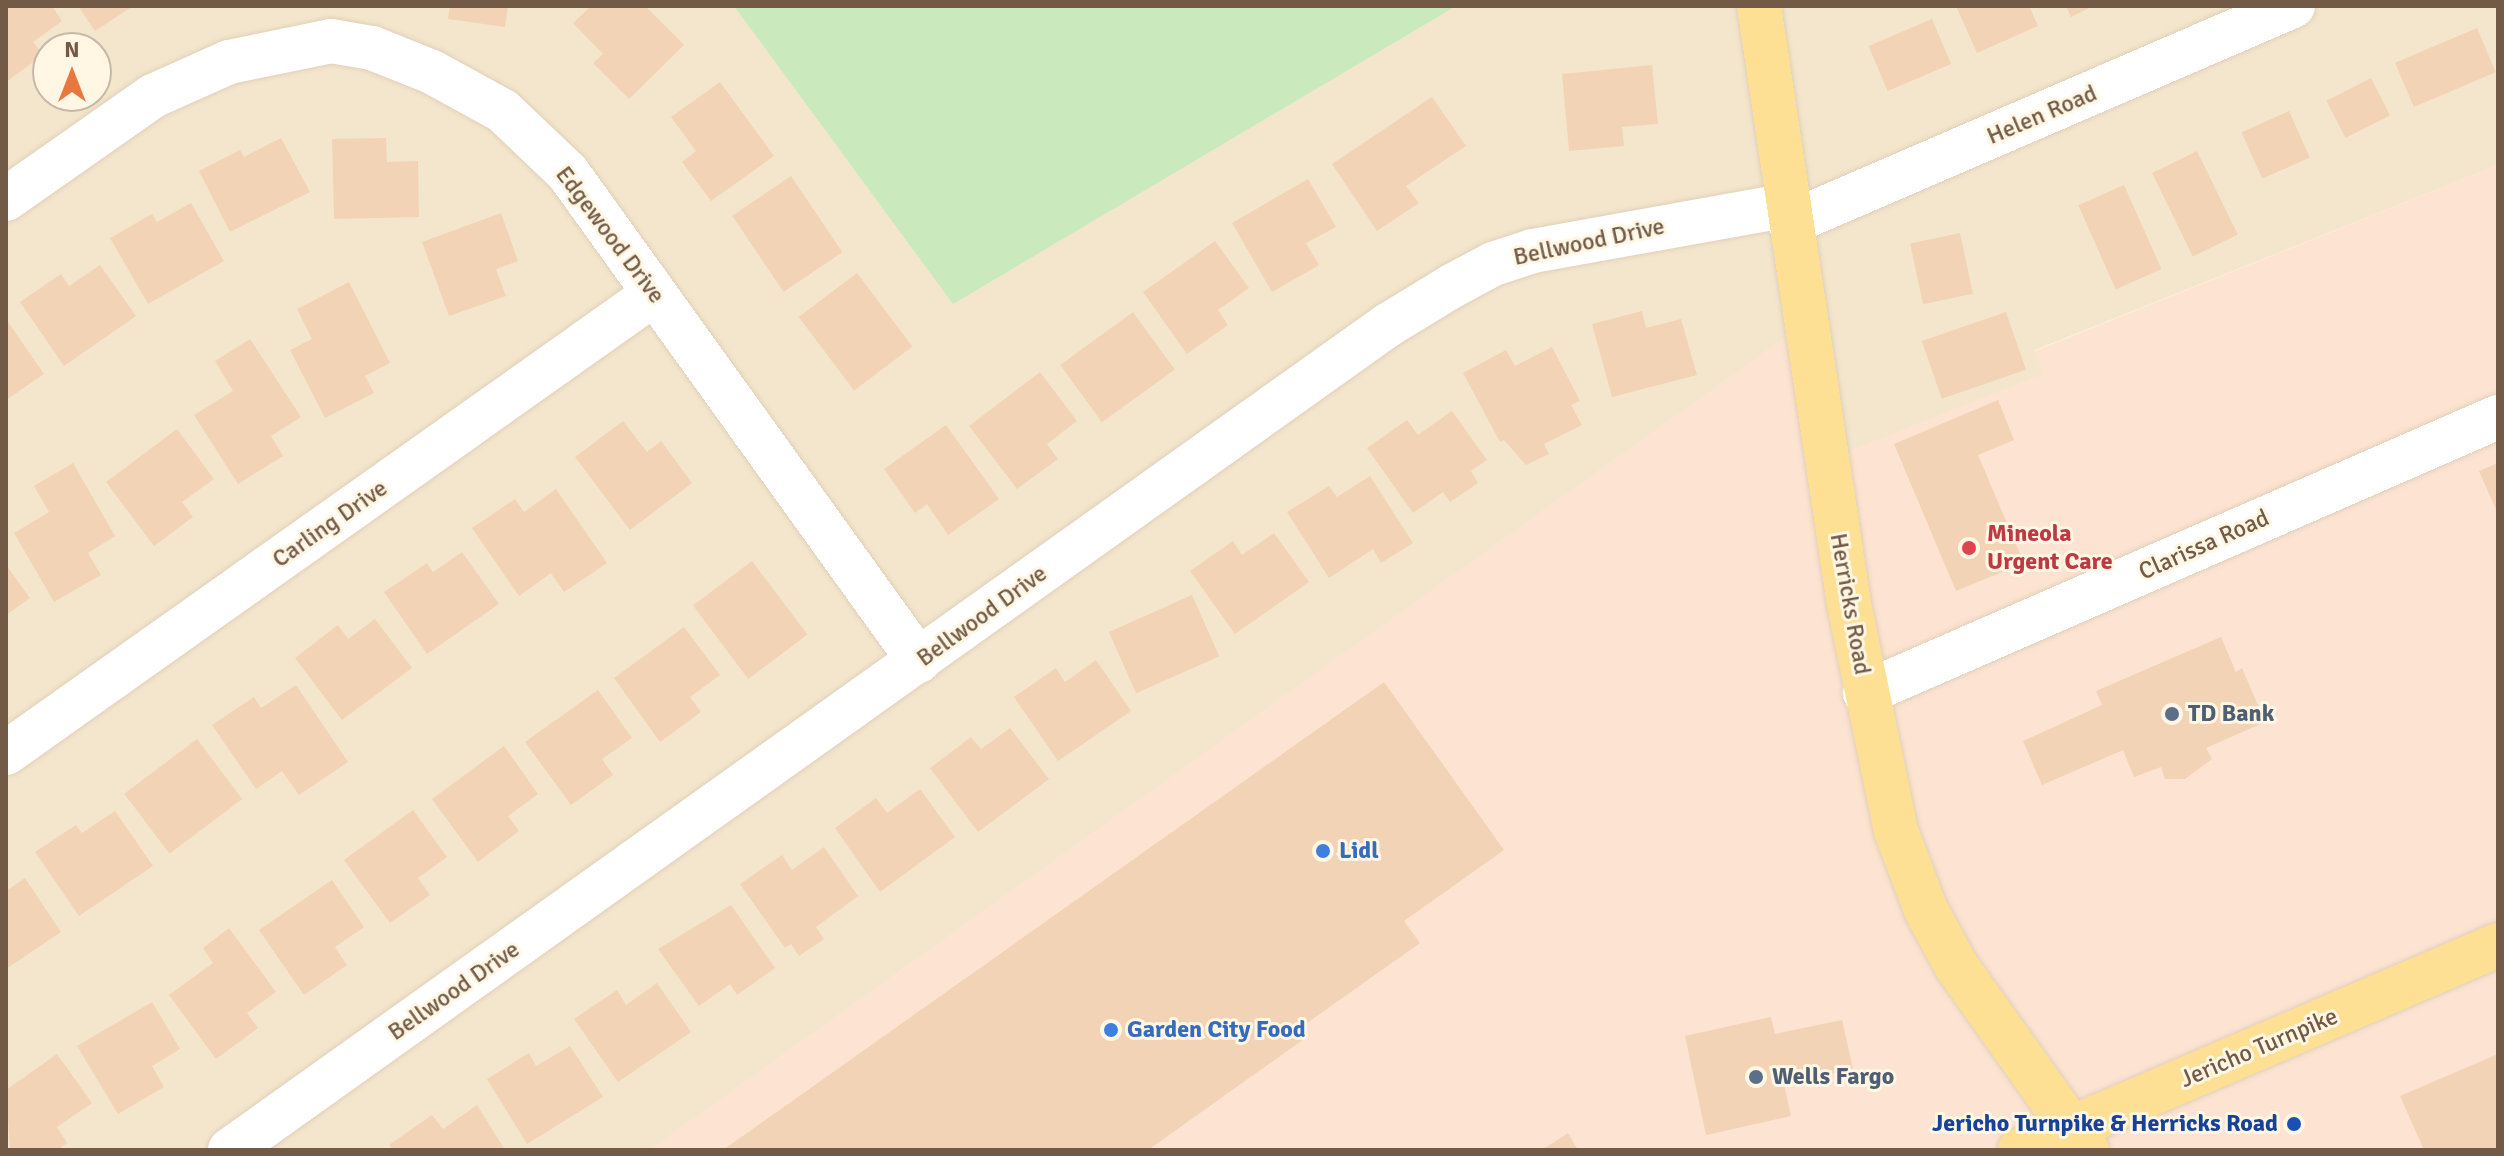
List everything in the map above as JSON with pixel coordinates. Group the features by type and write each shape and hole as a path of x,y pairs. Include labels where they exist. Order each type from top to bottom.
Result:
{"main road":[{"name":"Herricks Road","path":"1759,6 1865,693 1896,831 1926,910 1957,967 2079,1139"},
{"name":"Jericho Turnpike","path":"2020,1150 2079,1139 2498,945"}],"street":[{"name":"Helen Road","path":"1789,214 2293,6"},
{"name":"Edgewood Drive","path":"6,199 153,96 229,62 334,23 372,48 432,72 503,111 568,173 919,661"},
{"name":"Bellwood Drive","path":"230,1150 1388,325 1472,274 1569,243 1789,214"},
{"name":"Carling Drive","path":"6,753 654,294"},
{"name":"Clarissa Road","path":"1865,693 2498,417"}],"shaded area":[{"path":"6,6 2498,6 2498,165 2035,350 2044,374 1828,460 1804,324 650,1150 6,1150"},
{"path":"2498,165 2498,1150 650,1150 1805,323 1829,459 2043,374 2035,351"}],"green space":[{"path":"734,6 1456,6 953,304"}],"building":[{"path":"6,6 52,6 62,21 47,32 32,32 32,63 6,82"},
{"path":"78,6 133,6 95,31"},
{"path":"450,6 508,6 505,27 448,19"},
{"path":"591,6 645,6 684,45 629,99 593,63 603,54 573,23"},
{"path":"1956,6 2029,6 2038,26 1977,53"},
{"path":"2066,6 2093,6 2071,17"},
{"path":"1932,19 1951,64 1888,91 1868,46"},
{"path":"2477,28 2496,72 2414,107 2395,63"},
{"path":"1652,65 1658,124 1622,127 1624,146 1569,151 1562,74"},
{"path":"2371,78 2390,115 2346,138 2326,101"},
{"path":"720,82 774,156 711,201 682,162 696,151 671,117"},
{"path":"1432,97 1466,146 1406,186 1419,203 1377,231 1332,164"},
{"path":"2289,111 2310,158 2262,179 2241,132"},
{"path":"281,138 310,192 230,232 199,171 240,150 244,157"},
{"path":"386,138 387,162 418,161 419,217 334,219 332,139"},
{"path":"2197,151 2238,235 2193,257 2152,173"},
{"path":"791,176 842,252 784,292 732,216"},
{"path":"1308,179 1336,227 1306,243 1319,265 1272,292 1232,223"},
{"path":"2124,185 2161,269 2116,289 2078,205"},
{"path":"191,203 224,261 148,304 110,238 152,214 157,222"},
{"path":"501,213 518,261 496,269 506,296 449,316 422,242"},
{"path":"1960,233 1973,294 1923,304 1910,244"},
{"path":"1215,241 1249,288 1218,310 1228,325 1187,354 1143,292"},
{"path":"100,265 136,316 64,366 20,302 61,274 69,286"},
{"path":"857,273 912,346 854,390 799,317"},
{"path":"349,282 390,363 365,376 374,393 325,418 290,350 312,339 297,309"},
{"path":"1642,311 1646,328 1681,319 1697,375 1612,397 1592,324"},
{"path":"1133,312 1175,369 1102,422 1060,365"},
{"path":"2006,312 2026,370 1942,399 1922,341"},
{"path":"6,319 44,374 6,400"},
{"path":"250,339 301,417 271,436 283,456 238,484 194,415 233,391 215,361"},
{"path":"1552,347 1580,401 1571,405 1582,425 1544,444 1549,454 1526,465 1504,440 1500,442 1463,373 1506,350 1515,366"},
{"path":"1040,372 1077,421 1047,444 1058,459 1017,489 969,426"},
{"path":"1998,400 2014,440 1978,455 2024,563 1956,591 1894,444"},
{"path":"1452,411 1487,460 1471,471 1478,483 1450,502 1443,492 1413,513 1367,448 1407,420 1418,435"},
{"path":"623,421 647,452 661,441 692,483 630,530 575,457"},
{"path":"946,425 999,499 948,535 927,504 915,513 884,469"},
{"path":"177,429 214,479 182,502 193,517 154,546 106,482"},
{"path":"73,463 115,536 88,553 101,575 54,602 14,533 49,512 34,486"},
{"path":"2498,463 2498,514 2479,471"},
{"path":"1370,476 1413,543 1381,563 1373,549 1329,578 1287,512 1329,486 1337,497"},
{"path":"556,489 607,563 564,592 551,573 519,596 472,528 515,499 524,512"},
{"path":"1274,533 1309,582 1235,634 1190,571 1233,541 1242,555"},
{"path":"462,552 499,604 427,654 384,592 427,563 433,572"},
{"path":"752,561 807,634 748,679 693,606"},
{"path":"6,565 30,598 6,615"},
{"path":"1192,595 1219,656 1136,693 1109,632"},
{"path":"375,619 412,668 342,720 295,658 338,625 348,639"},
{"path":"684,627 720,675 690,697 701,712 660,742 614,678"},
{"name":"TD Bank","path":"2221,637 2236,672 2242,668 2265,722 2206,748 2212,759 2185,779 2165,779 2161,767 2134,777 2123,750 2042,785 2023,741 2102,705 2096,691"},
{"path":"1096,660 1131,711 1058,761 1014,697 1056,668 1065,682"},
{"path":"1384,682 1504,850 1404,921 1420,943 1300,1028 1307,1037 1148,1150 723,1150"},
{"path":"296,685 348,762 299,795 282,771 256,789 212,725 254,697 261,708"},
{"path":"598,690 632,738 602,759 613,775 571,805 525,742"},
{"path":"1010,728 1049,779 978,832 930,768 971,737 981,749"},
{"path":"197,739 242,799 169,854 124,794"},
{"path":"504,746 538,794 508,816 519,831 478,862 432,799"},
{"path":"920,789 955,837 880,892 835,828 876,798 887,813"},
{"path":"413,810 447,857 418,878 430,895 390,923 344,860"},
{"path":"115,811 153,866 79,916 35,852 76,825 82,833"},
{"path":"824,847 858,896 816,927 824,939 799,956 791,944 785,948 740,884 782,855 792,870"},
{"path":"25,878 61,932 6,969 6,891"},
{"path":"332,880 364,927 335,947 347,965 304,995 259,930"},
{"path":"731,905 775,968 737,995 730,984 699,1006 658,949"},
{"path":"229,928 276,992 247,1013 258,1028 216,1059 169,995 213,963 203,948"},
{"path":"657,983 691,1032 618,1082 574,1019 617,990 626,1005"},
{"path":"152,1002 180,1049 152,1066 164,1087 118,1114 77,1046"},
{"name":"Wells Fargo","path":"1771,1017 1775,1034 1842,1020 1853,1069 1784,1084 1791,1116 1706,1135 1685,1036"},
{"path":"570,1046 603,1097 527,1144 487,1079 529,1053 536,1066"},
{"path":"57,1054 92,1103 57,1127 67,1143 57,1150 10,1150 6,1090"},
{"path":"2498,1054 2498,1150 2424,1150 2400,1096"},
{"path":"477,1105 505,1150 393,1150 389,1145 432,1115 443,1129"},
{"path":"1568,1133 1578,1150 1542,1150"}],"place":[{"name":"Mineola Urgent Care","path":"1969,548"},
{"name":"TD Bank","path":"2172,714"},
{"name":"Lidl","path":"1323,851"},
{"name":"Garden City Food","path":"1111,1030"},
{"name":"Wells Fargo","path":"1756,1077"},
{"name":"Jericho Turnpike & Herricks Road","path":"2294,1124"}]}
